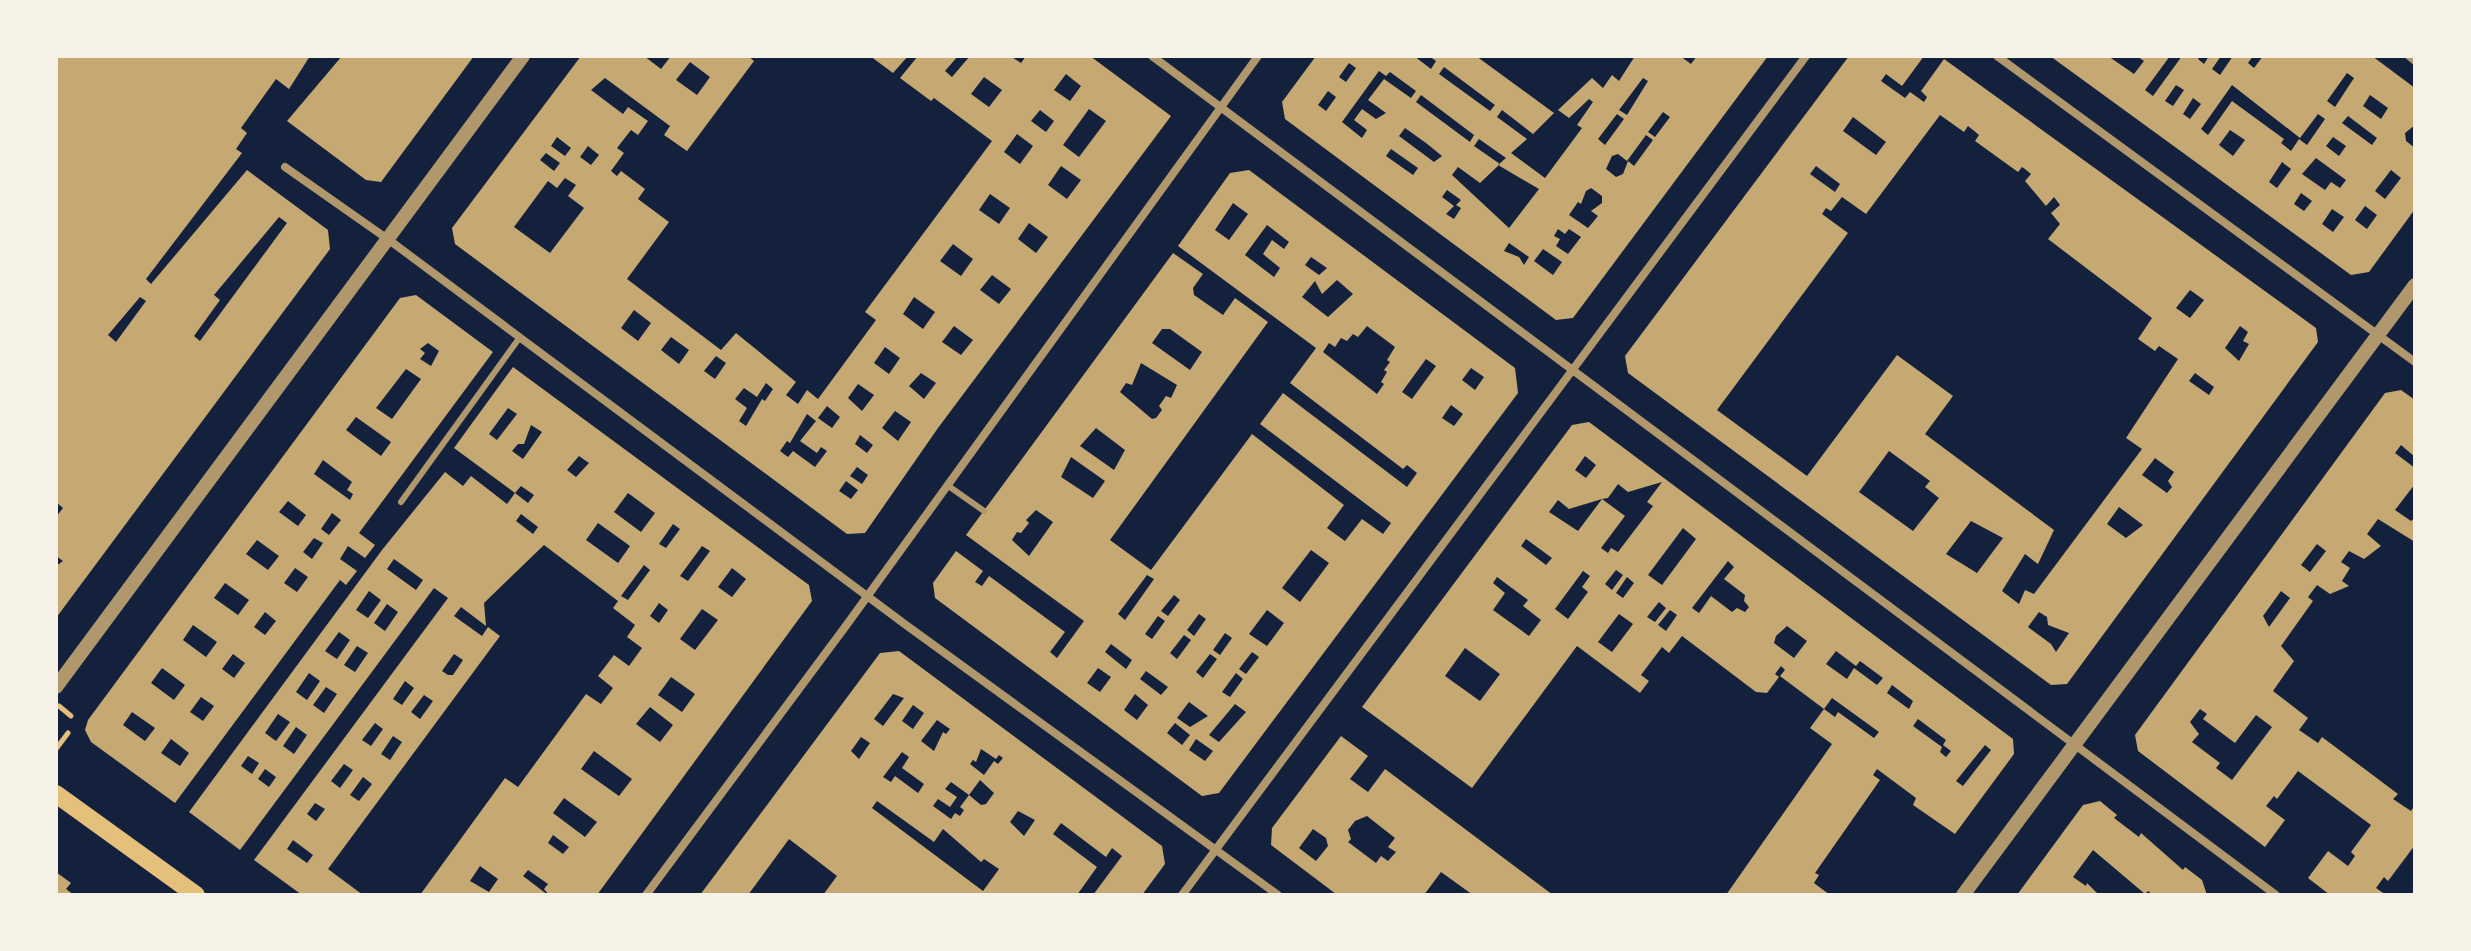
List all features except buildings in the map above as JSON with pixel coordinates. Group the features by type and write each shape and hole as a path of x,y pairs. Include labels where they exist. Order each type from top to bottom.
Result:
{"main road":[{"path":"56,794 196,895"}],"street":[{"path":"56,687 523,56"},
{"path":"1152,56 2072,743 2110,768 2276,895"},
{"path":"646,895 1258,56"},
{"path":"1182,895 1806,56"},
{"path":"1997,56 2415,362"},
{"path":"2409,56 2415,61"},
{"path":"285,167 389,240 867,596 1278,895"},
{"path":"1963,895 2072,743 2415,285"}],"lane":[{"path":"401,502 520,337"},
{"path":"947,485 984,511"}],"path":[{"path":"56,704 71,716"},
{"path":"56,749 68,733"}]}
